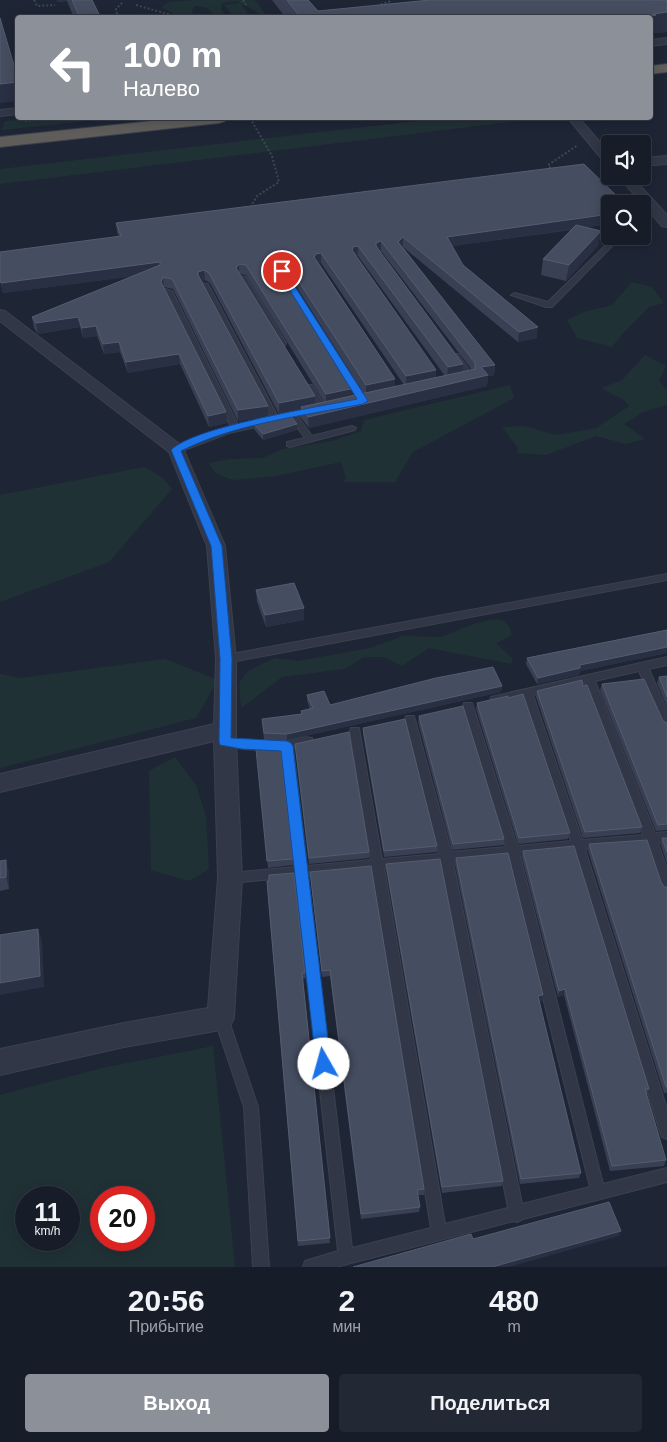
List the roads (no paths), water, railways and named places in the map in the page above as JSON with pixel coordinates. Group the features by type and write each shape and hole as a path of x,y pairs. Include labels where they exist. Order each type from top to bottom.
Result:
{"highway":[{"path":"653,64 667,62"},
{"path":"653,70 667,68"},
{"path":"0,136 151,120"},
{"path":"0,142 201,120"}],"street":[{"path":"653,43 667,41"},
{"path":"0,113 15,111"},
{"path":"575,120 601,150"},
{"path":"651,161 667,160"},
{"path":"632,185 667,223"},
{"path":"0,314 176,450 216,546 226,659 225,736 230,878 221,1018 124,1035 0,1062"},
{"path":"0,783 225,736"}],"lane":[{"path":"515,296 549,306 610,245"},
{"path":"242,277 288,352"},
{"path":"204,284 276,420"},
{"path":"168,291 235,427"},
{"path":"448,346 470,377 453,381"},
{"path":"343,368 363,401"},
{"path":"176,450 195,440 235,427 327,409 302,377"},
{"path":"293,416 310,439"},
{"path":"290,444 352,428"},
{"path":"226,659 667,576"},
{"path":"598,1192 513,851 472,705 667,661"},
{"path":"643,667 667,724"},
{"path":"589,679 651,839 667,887"},
{"path":"527,692 578,845 667,1132"},
{"path":"410,719 446,857 516,1214"},
{"path":"355,731 439,1233"},
{"path":"225,736 242,745 287,746 316,740"},
{"path":"287,746 346,1257"},
{"path":"230,878 667,837"},
{"path":"221,1018 251,1107 261,1267"},
{"path":"310,1266 667,1175"}]}
